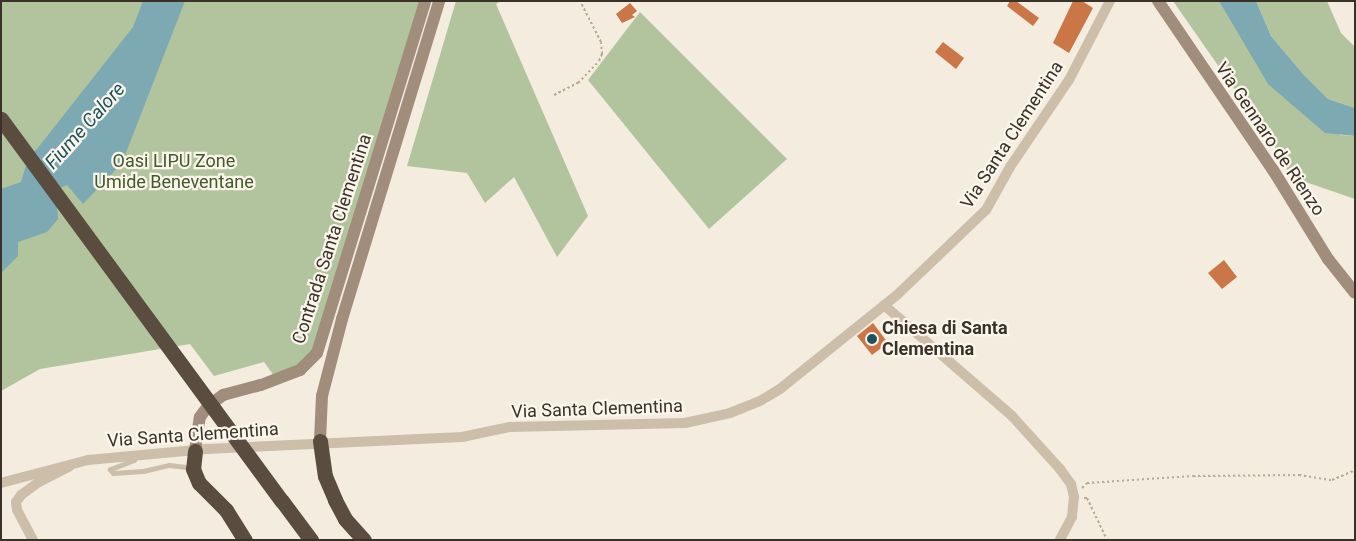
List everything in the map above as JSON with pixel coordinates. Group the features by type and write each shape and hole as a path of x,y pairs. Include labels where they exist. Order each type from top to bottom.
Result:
{"highway":[{"path":"1,119 311,540"},
{"path":"320,441 325,476 335,500 345,519 364,540"},
{"path":"194,451 193,469 198,483 226,510 244,540"},
{"path":"282,501 299,540"}],"street":[{"name":"Contrada Santa Clementina","path":"194,451 200,417 208,406 223,395 261,385 300,370 317,353 425,1"},
{"name":"Contrada Santa Clementina","path":"320,441 322,396 342,319 439,1"},
{"name":"Via Santa Clementina","path":"1,483 74,463 146,455 320,441 462,437 510,427 685,423 730,413 780,389 884,305 986,210 1010,167 1069,80 1110,1"},
{"name":"Via Gennaro de Rienzo","path":"1158,1 1273,170 1328,259 1355,293"},
{"path":"884,305 1012,416 1060,469 1071,484 1074,497 1072,517 1060,540"},
{"name":"Via Santa Clementina","path":"33,540 17,510 16,502 33,486 74,463"}],"lane":[{"path":"146,455 110,469 113,473 135,472 180,464 193,469"}],"path":[{"path":"554,95 578,83 600,61 602,54 601,42 580,1"},
{"path":"1074,497 1087,483 1193,476 1299,475 1332,480 1355,470"},
{"path":"1074,497 1087,498 1107,540"}],"green space":[{"name":"Oasi LIPU Zone Umide Beneventane","path":"1,1 424,1 319,348 304,365 274,376 264,362 214,376 190,344 40,369 1,391"},
{"path":"456,1 501,1 496,4 588,216 557,257 514,177 485,203 467,173 407,166"},
{"path":"1173,1 1219,1 1340,135 1355,136 1355,199 1291,177 1275,147"},
{"path":"1256,1 1327,1 1341,33 1355,47 1355,108 1328,99 1303,74 1271,36"},
{"path":"640,12 787,159 709,229 588,80"}],"water":[{"name":"Fiume Calore","path":"143,1 185,1 122,163 83,204 67,185 56,190 58,219 47,232 18,242 18,256 1,273 1,189 21,182 29,155 37,149 133,27"},
{"path":"1219,1 1256,1 1271,36 1303,74 1328,99 1355,108 1355,136 1325,133 1268,84"}],"building":[{"path":"1010,1 1016,1 1039,18 1033,26 1007,6"},
{"path":"1073,1 1082,1 1093,8 1069,53 1053,43"},
{"path":"630,3 637,11 632,15 635,17 622,23 616,14"},
{"path":"943,42 964,58 956,69 935,52"},
{"path":"1224,260 1237,277 1222,289 1208,273"},
{"name":"Chiesa di Santa Clementina","path":"873,323 888,343 872,355 857,336"}],"place":[{"name":"Chiesa di Santa Clementina","path":"872,339"}]}
